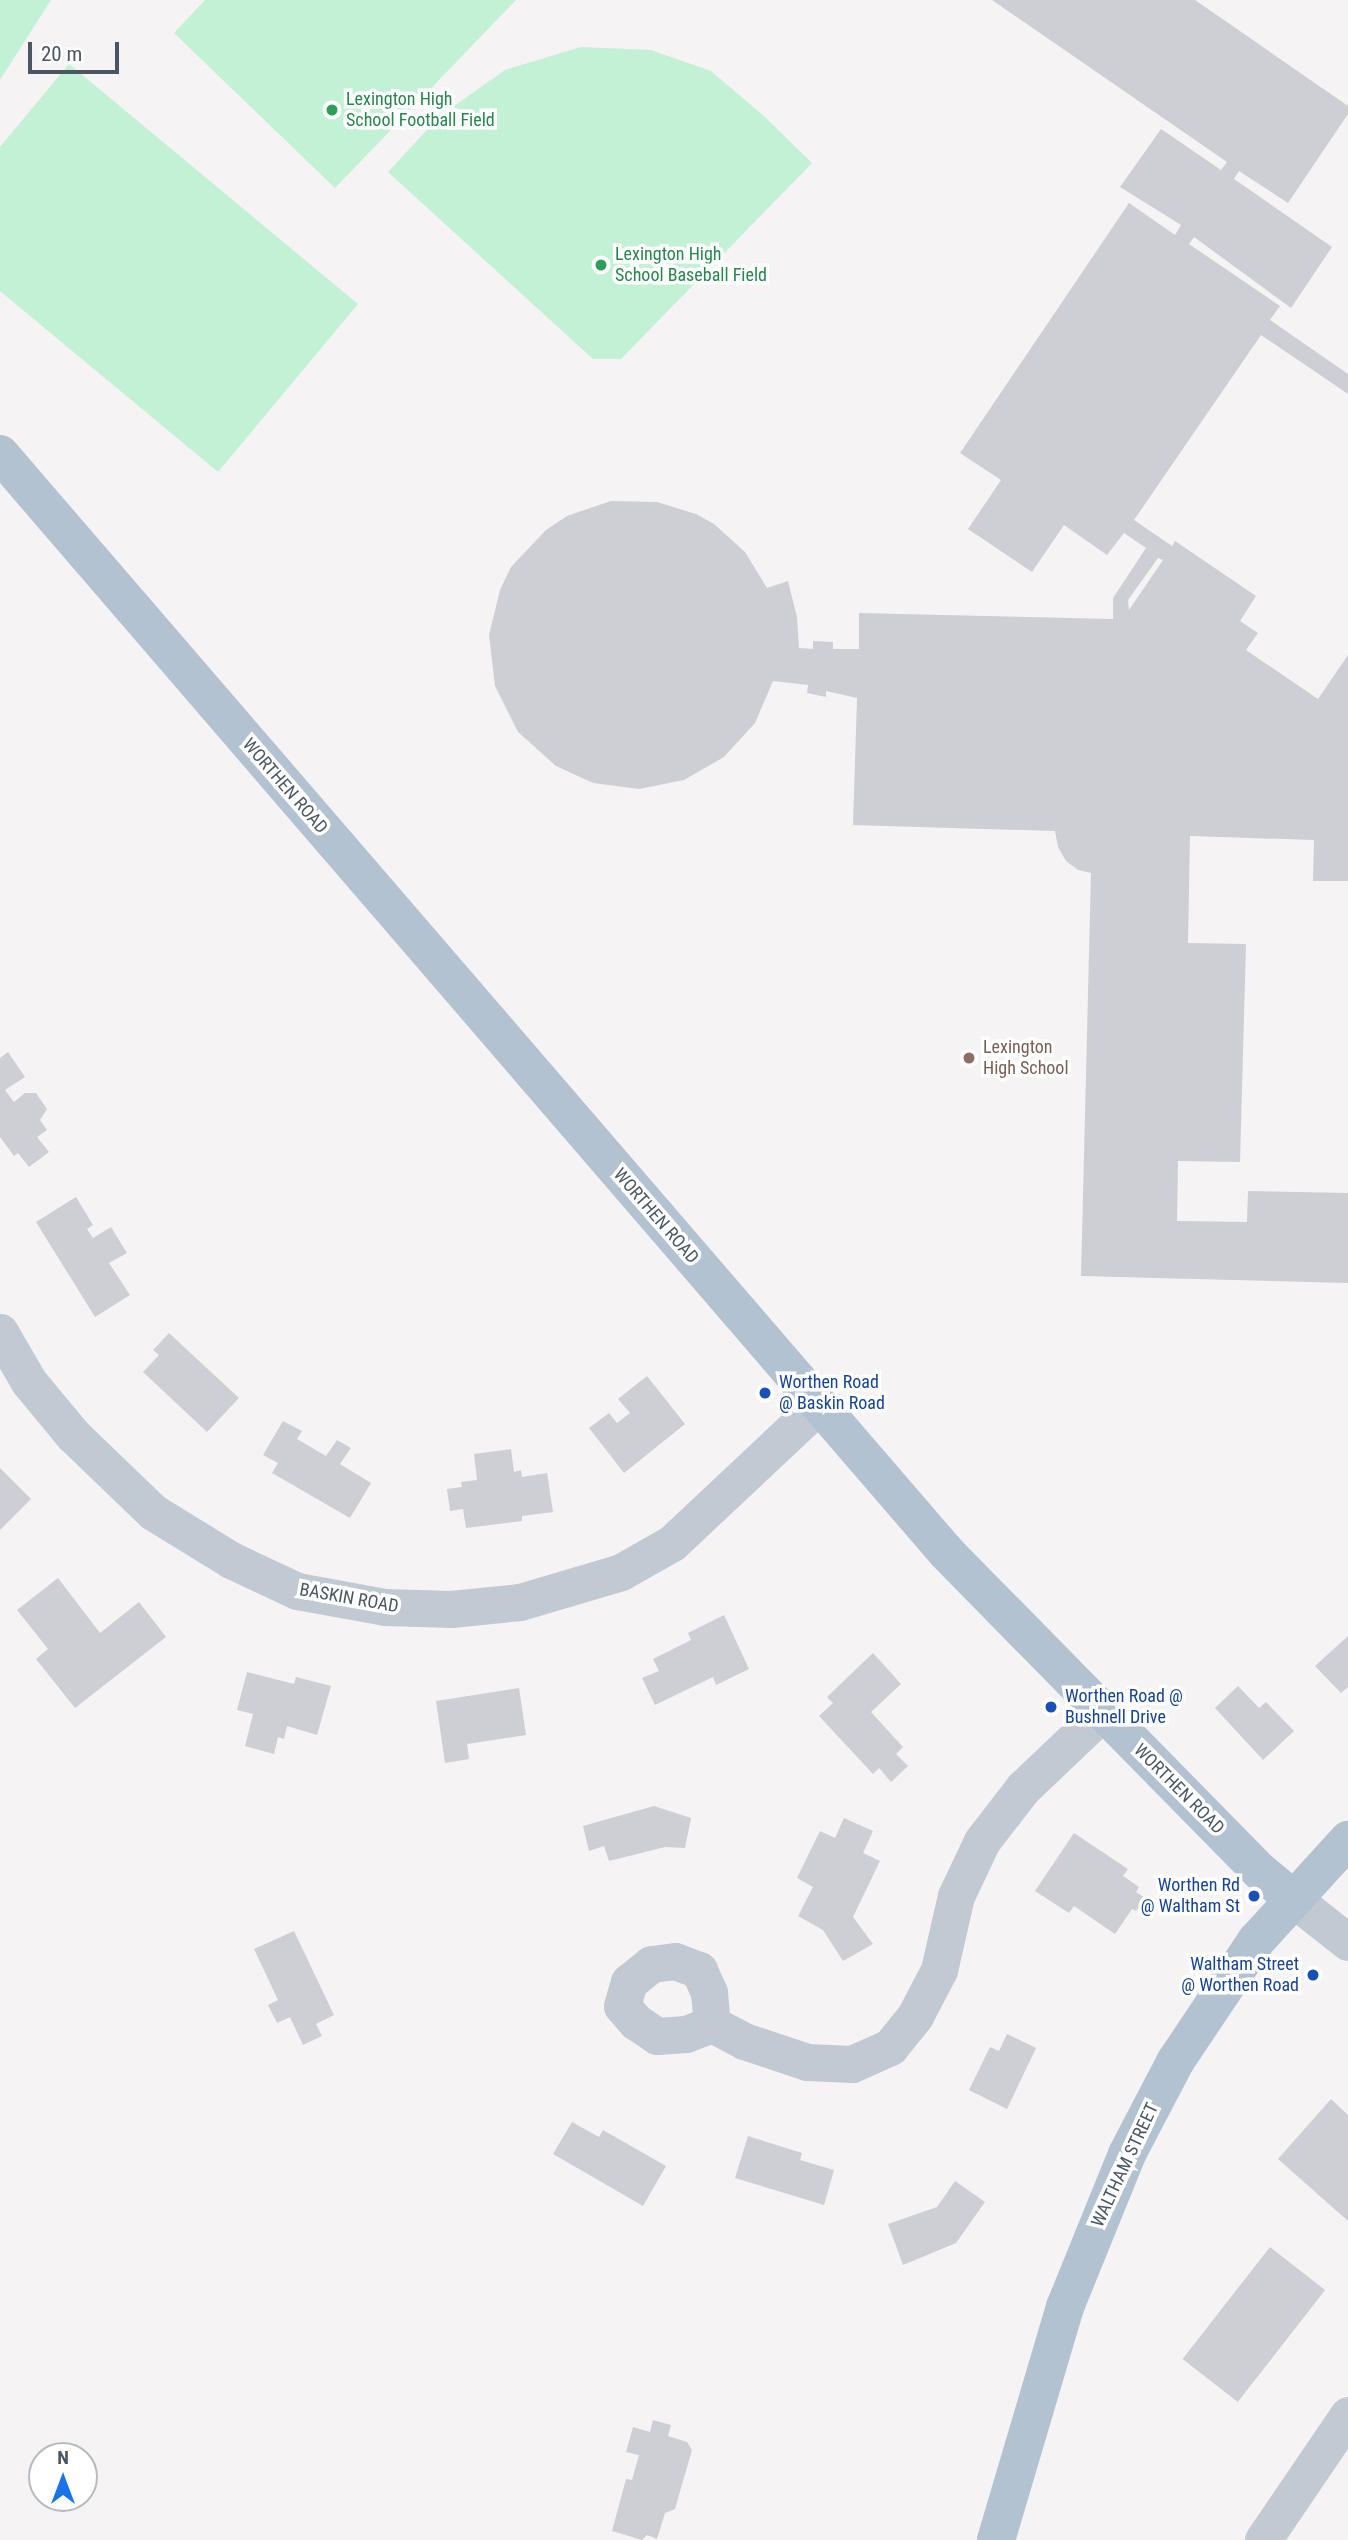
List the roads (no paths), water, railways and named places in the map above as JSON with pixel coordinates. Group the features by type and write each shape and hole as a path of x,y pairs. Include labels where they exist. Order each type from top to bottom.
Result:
{"main road":[{"name":"WORTHEN ROAD","path":"0,454 946,1552 1261,1872 1292,1898"},
{"name":"WALTHAM STREET","path":"996,2540 1065,2307 1127,2154 1175,2062 1256,1941 1292,1898 1348,1840"}],"street":[{"name":"BASKIN ROAD","path":"0,1332 29,1382 73,1435 153,1511 231,1560 297,1591 385,1607 451,1609 520,1602 621,1572 672,1544 819,1405"},
{"path":"712,2024 744,2041 807,2062 852,2064 890,2047 915,2016 939,1970 956,1896 982,1841 1023,1788 1103,1712"},
{"name":"WORTHEN ROAD","path":"1292,1898 1348,1942"},
{"path":"1262,2540 1348,2415"}],"place":[{"name":"Lexington High School Football Field","path":"332,110"},
{"name":"Lexington High School Baseball Field","path":"601,265"},
{"name":"Lexington High School","path":"969,1058"},
{"name":"Worthen Road @ Baskin Road","path":"765,1393"},
{"name":"Worthen Road @ Bushnell Drive","path":"1051,1707"},
{"name":"Worthen Rd @ Waltham St","path":"1254,1896"},
{"name":"Waltham Street @ Worthen Road","path":"1313,1975"}]}
